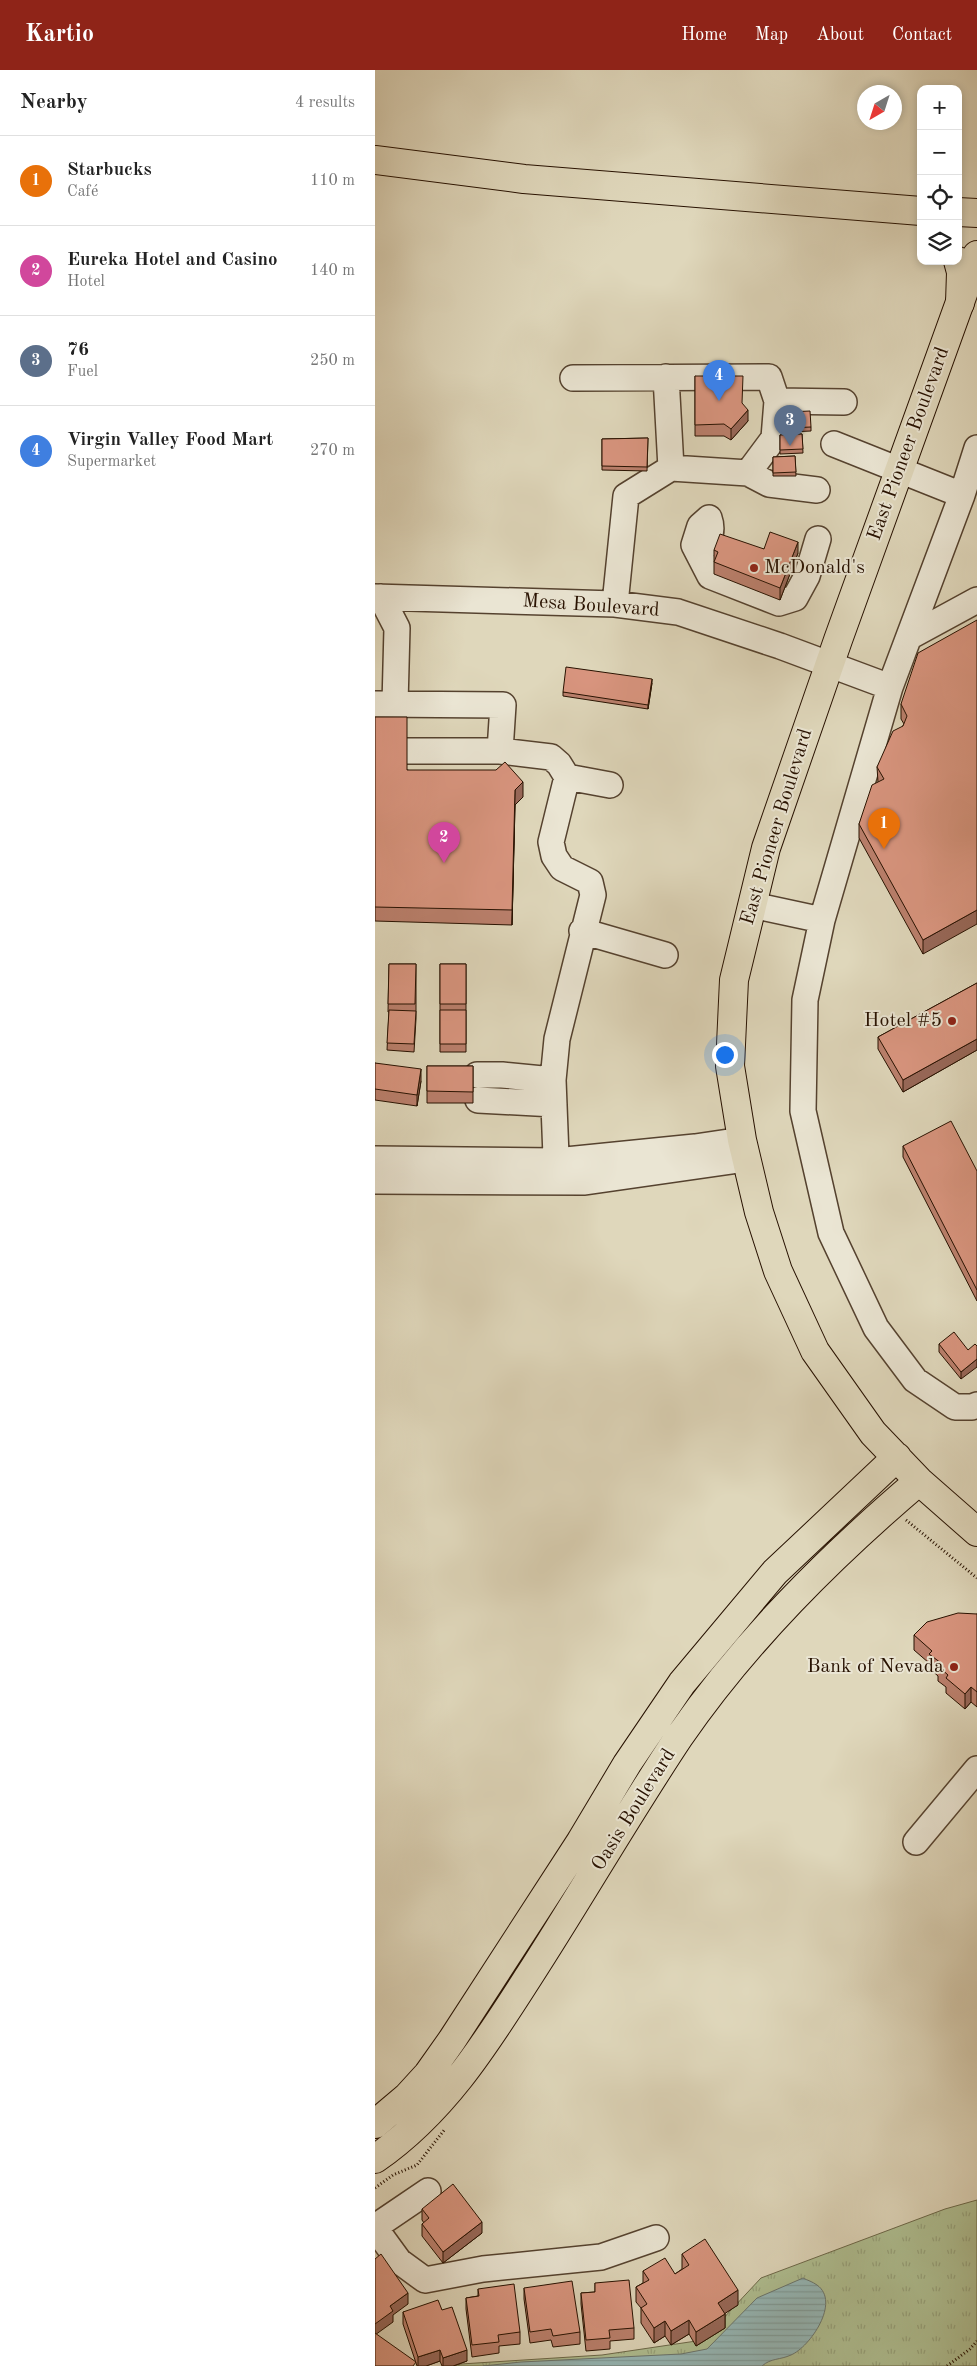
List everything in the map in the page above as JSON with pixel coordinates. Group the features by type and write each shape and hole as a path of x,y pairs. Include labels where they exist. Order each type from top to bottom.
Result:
{"main road":[{"path":"375,160 524,180 917,211"},
{"path":"962,212 977,213"},
{"name":"East Pioneer Boulevard","path":"977,255 829,665 766,848 734,980 730,1066 744,1150 759,1212 778,1272 815,1351 873,1432 908,1469 977,1532"},
{"path":"959,265 961,272 960,303"},
{"name":"Oasis Boulevard","path":"375,2124 407,2097 428,2074 453,2040 581,1841 627,1764 682,1683 775,1572 908,1469"},
{"name":"Oasis Boulevard","path":"375,2159 400,2142 431,2113 472,2064 679,1739 739,1659 805,1586 871,1523 908,1469"}],"street":[{"path":"666,377 671,468"},
{"path":"573,378 769,377 777,401 774,438 748,473"},
{"path":"777,401 844,402"},
{"path":"834,444 899,472 962,495"},
{"path":"977,448 962,495 889,686 822,920 805,1000 803,1111 831,1233 876,1328 915,1380 955,1407 972,1407 977,1405"},
{"path":"615,604 626,496 671,468 748,473 769,484 817,490"},
{"path":"709,518 713,528 707,545 699,554 710,576 779,603 795,598 807,576 818,539"},
{"path":"909,637 977,600"},
{"path":"377,602 397,628 385,704 503,705 500,751"},
{"name":"Mesa Boulevard","path":"377,602 615,604 678,612 780,646 889,686"},
{"path":"407,751 500,751 551,757 559,764 567,777 551,842 554,856 563,868 590,882 593,895 582,931 557,1039 554,1092 556,1172"},
{"path":"567,777 610,785"},
{"path":"752,905 822,920"},
{"path":"582,931 665,955"},
{"path":"477,1075 503,1075 554,1092"},
{"path":"503,1075 490,1100 554,1092"},
{"path":"375,1181 556,1172 695,1147 744,1150"},
{"path":"375,1159 556,1172"},
{"path":"916,1842 977,1769"},
{"path":"428,2192 375,2228 399,2261 425,2280 483,2269 601,2257 656,2238"}],"path":[{"path":"901,1516 977,1578"},
{"path":"375,2188 393,2176 417,2165 450,2124"},
{"path":"947,2366 970,2349 977,2341"}],"green space":[{"path":"977,2200 977,2366 453,2366 602,2355 703,2340 761,2278 945,2209"}],"water":[{"path":"803,2278 817,2285 824,2293 826,2302 820,2323 814,2334 799,2350 787,2357 762,2366 483,2366 521,2362 681,2354 707,2349 757,2298"}],"building":[{"path":"695,376 743,376 742,403 748,410 731,429 724,424 695,425"},
{"path":"810,411 811,427 788,428 788,412"},
{"path":"802,434 803,449 780,450 780,435"},
{"path":"648,438 647,467 602,466 602,439"},
{"path":"795,456 796,472 773,473 773,457"},
{"name":"McDonald's","path":"770,532 798,542 780,588 714,562 718,552 714,550 720,534 764,549"},
{"path":"977,620 977,910 923,940 859,824 872,785 884,779 877,767 893,731 903,726 907,716 901,704 918,653"},
{"path":"566,667 652,679 648,705 563,692"},
{"path":"375,717 407,717 407,770 496,770 505,762 523,782 515,790 512,910 375,907"},
{"path":"389,964 416,964 415,1004 388,1004"},
{"path":"440,964 466,964 466,1004 440,1004"},
{"name":"Hotel #5","path":"977,983 977,1039 903,1080 878,1037"},
{"path":"389,1010 416,1011 414,1044 387,1043"},
{"path":"440,1010 466,1010 466,1044 440,1044"},
{"path":"375,1063 421,1069 417,1095 375,1089"},
{"path":"427,1066 473,1066 473,1092 427,1091"},
{"path":"951,1121 977,1171 977,1290 903,1146"},
{"path":"954,1332 968,1350 975,1344 977,1346 977,1359 961,1372 939,1344"},
{"name":"Bank of Nevada","path":"958,1613 977,1614 977,1692 971,1687 965,1694 946,1678 948,1675 938,1666 941,1663 929,1654 932,1651 914,1635 927,1622"},
{"path":"453,2184 482,2222 443,2252 422,2224 429,2218 422,2209"},
{"path":"705,2239 738,2290 718,2303 725,2314 696,2332 689,2320 671,2331 665,2321 654,2328 641,2308 647,2304 636,2287 649,2280 643,2271 665,2258 675,2274 689,2265 682,2254"},
{"path":"381,2254 408,2293 390,2306 393,2311 375,2324 375,2259"},
{"path":"629,2280 634,2328 609,2330 610,2338 586,2340 581,2293 595,2292 595,2283"},
{"path":"572,2281 580,2332 553,2336 551,2329 530,2332 524,2288"},
{"path":"514,2284 520,2332 498,2335 499,2342 472,2345 466,2298 479,2296 478,2289"},
{"path":"438,2300 442,2310 452,2307 467,2350 443,2358 440,2350 418,2357 403,2312"},
{"path":"375,2333 416,2362 413,2366 375,2366"}],"place":[{"name":"Virgin Valley Food Mart","path":"719,401"},
{"name":"76","path":"790,446"},
{"name":"McDonald's","path":"754,568"},
{"name":"Starbucks","path":"884,849"},
{"name":"Eureka Hotel and Casino","path":"444,863"},
{"name":"Hotel #5","path":"952,1021"},
{"name":"Bank of Nevada","path":"954,1667"}]}
